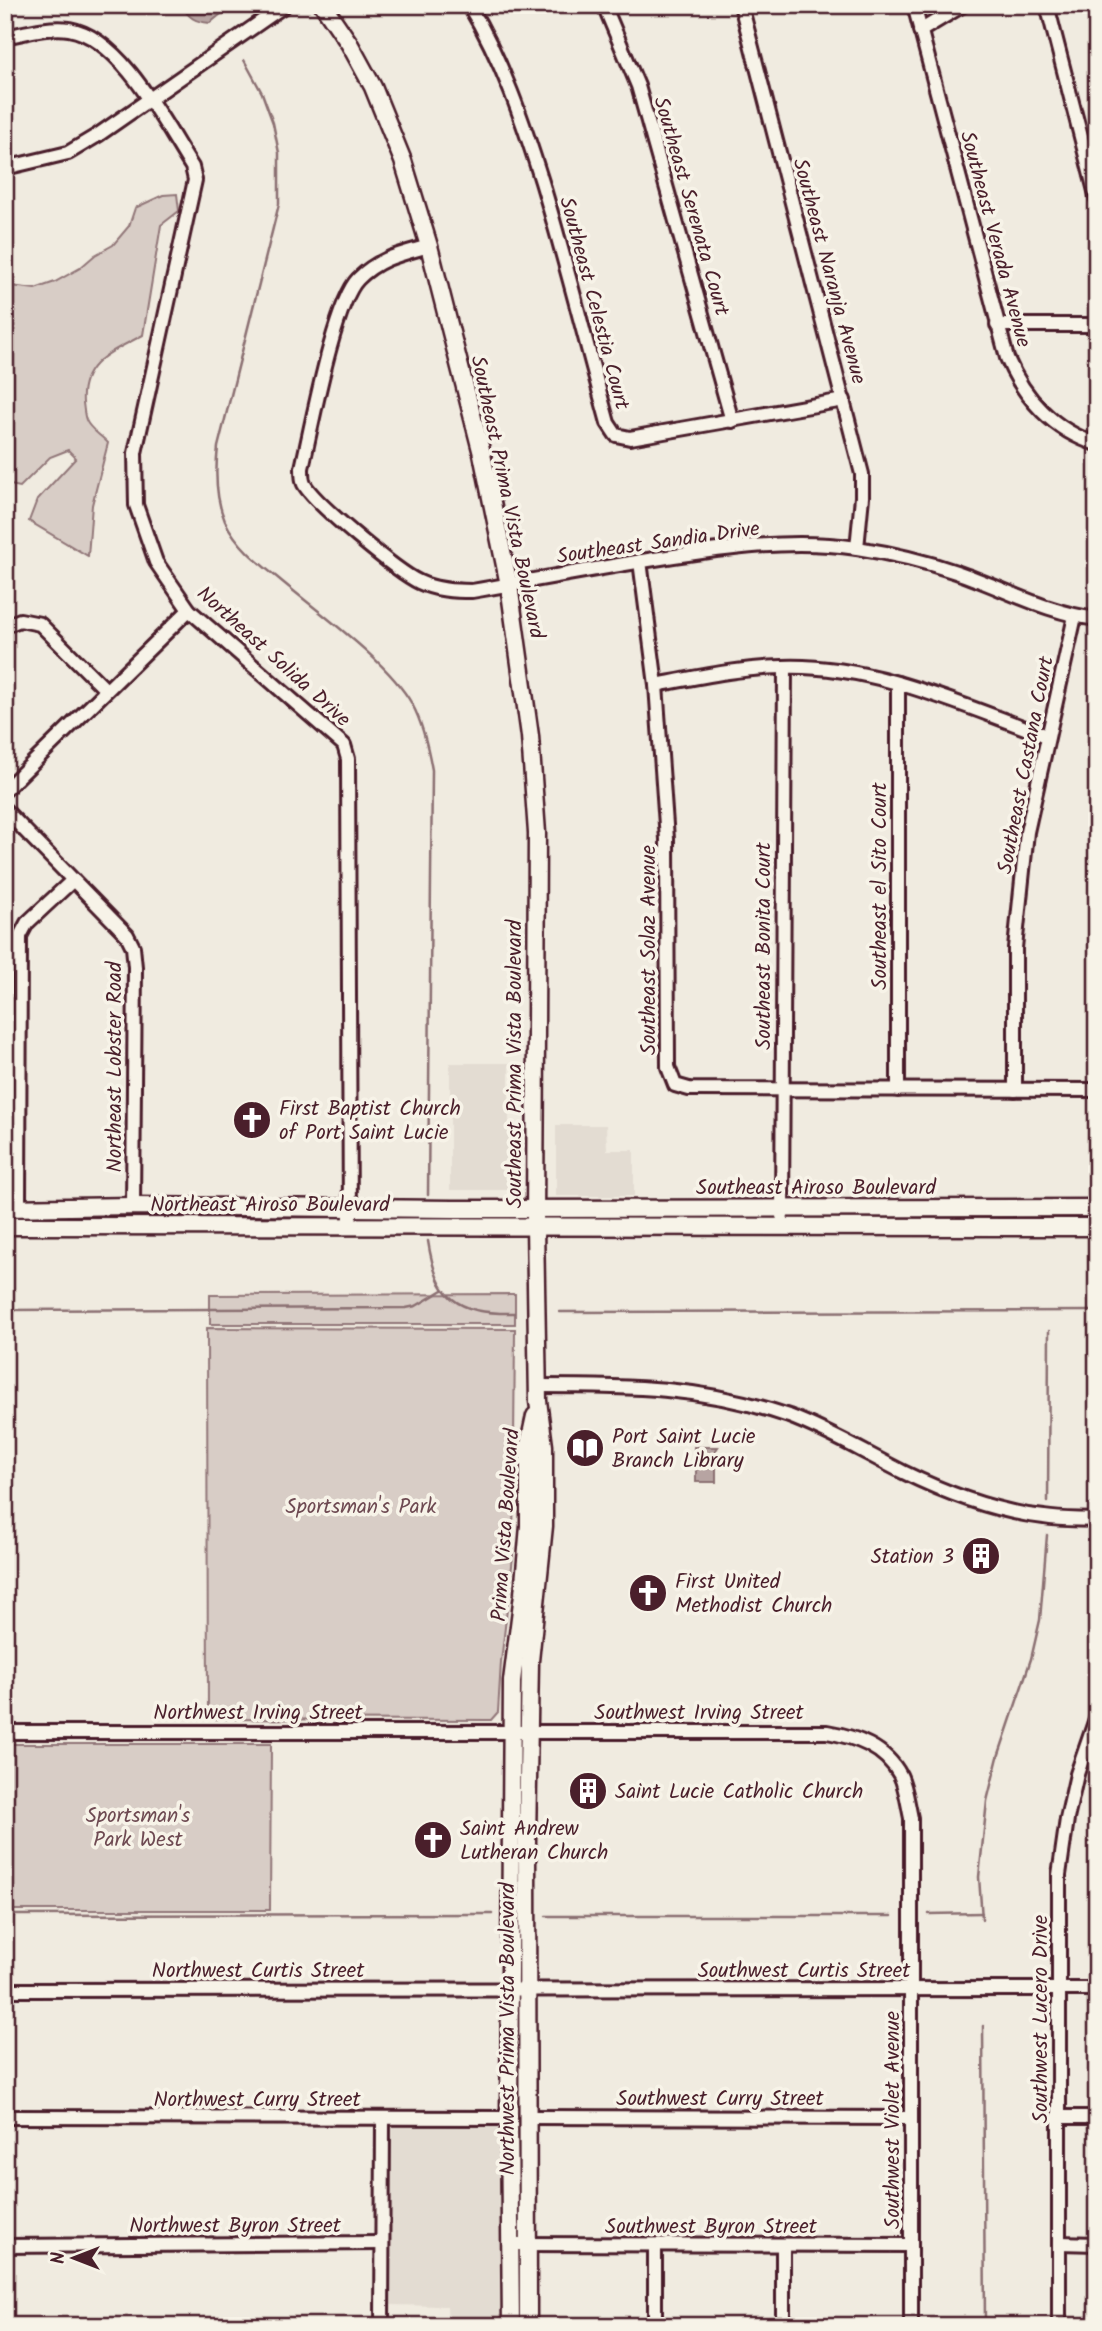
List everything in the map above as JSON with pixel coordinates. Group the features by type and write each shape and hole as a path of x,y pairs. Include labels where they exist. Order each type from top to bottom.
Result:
{"main road":[{"name":"Southeast Prima Vista Boulevard","path":"323,5 349,43 373,88 403,161 429,246 482,454 509,584 530,736 537,833 535,1218 538,1393"},
{"name":"Northeast Airoso Boulevard","path":"12,1208 350,1208 535,1218"},
{"name":"Southeast Airoso Boulevard","path":"535,1218 783,1208 1097,1208"},
{"path":"959,1208 959,1227"},
{"name":"Southeast Airoso Boulevard","path":"535,1218 782,1226 1097,1227"},
{"name":"Northeast Airoso Boulevard","path":"5,1226 350,1226 535,1218"},
{"name":"Prima Vista Boulevard","path":"511,1731 512,1681 528,1526 529,1444 538,1393"},
{"name":"Prima Vista Boulevard","path":"529,1731 530,1661 544,1540 544,1446 538,1393"},
{"name":"Northwest Prima Vista Boulevard","path":"511,1731 511,2326"},
{"name":"Northwest Prima Vista Boulevard","path":"528,2326 529,1731"}],"street":[{"path":"5,168 68,153 285,5"},
{"name":"Southeast Celestia Court","path":"469,5 487,35 523,122 557,231 608,423 616,435 630,438 844,400"},
{"name":"Southeast Serenata Court","path":"604,5 638,86 732,421"},
{"name":"Southeast Naranja Avenue","path":"741,5 862,474 857,548"},
{"name":"Southeast Verada Avenue","path":"914,5 997,325 1017,381 1042,412 1077,438 1097,444"},
{"path":"920,31 963,5"},
{"path":"1047,5 1097,199"},
{"name":"Northeast Solida Drive","path":"5,37 69,29 97,39 117,57 149,100 192,167 195,180 135,453 136,505 156,562 189,610 344,745 348,759 350,1226"},
{"name":"Southeast Sandia Drive","path":"429,246 381,260 355,281 340,312 302,468 303,483 316,499 399,571 421,583 449,590 472,591 716,549 788,544 857,548 956,572 1041,606 1097,619"},
{"path":"997,325 1097,325"},
{"name":"Southeast Solaz Avenue","path":"640,561 656,685 667,839 668,1067 676,1085 689,1089 1097,1090"},
{"path":"5,790 189,610"},
{"name":"Southeast Castana Court","path":"1015,1090 1015,948 1027,832 1075,616"},
{"path":"5,626 20,620 40,624 105,690"},
{"path":"656,685 733,671 785,667 840,670 898,683 1047,736"},
{"name":"Southeast Bonita Court","path":"782,1226 785,667"},
{"name":"Southeast el Sito Court","path":"898,683 898,1090"},
{"name":"Northeast Lobster Road","path":"5,810 127,935 134,954 133,1206"},
{"path":"12,1208 20,936 27,923 73,880"},
{"path":"538,1393 633,1386 718,1396 764,1408 820,1428 903,1472 972,1500 1026,1515 1097,1520"},
{"name":"Southwest Lucero Drive","path":"1059,2326 1059,1875 1077,1774 1097,1717"},
{"name":"Southwest Irving Street","path":"511,1731 827,1732 859,1739 883,1754"},
{"name":"Northwest Irving Street","path":"5,1732 511,1731"},
{"name":"Southwest Violet Avenue","path":"883,1754 900,1776 911,1818 911,2326"},
{"name":"Southwest Curtis Street","path":"510,1989 1097,1989"},
{"name":"Northwest Curtis Street","path":"5,1990 510,1989"},
{"name":"Northwest Curry Street","path":"5,2117 509,2118"},
{"name":"Southwest Curry Street","path":"529,2117 911,2118"},
{"path":"1060,2117 1097,2117"},
{"path":"382,2326 383,2119"},
{"name":"Northwest Byron Street","path":"5,2246 382,2243"},
{"path":"1059,2243 1097,2244"},
{"name":"Southwest Byron Street","path":"510,2244 911,2245"},
{"path":"783,2245 783,2326"},
{"path":"655,2246 655,2326"}],"shaded area":[{"path":"181,5 224,5 226,10 210,23 193,19"},
{"path":"450,1063 509,1063 509,1190 450,1190"},
{"path":"556,1125 606,1125 607,1150 634,1150 634,1196 556,1196"},
{"path":"694,1447 718,1447 716,1482 696,1482"},
{"path":"503,2122 504,2326 448,2326 447,2306 387,2305 388,2123"}],"green space":[{"path":"177,194 179,211 161,225 143,335 100,360 92,368 83,389 86,420 108,443 92,505 88,556 29,521 37,500 76,458 68,450 50,457 20,487 5,484 5,288 11,286 35,289 55,282 113,245 129,226 135,208 163,195"},
{"path":"515,1294 515,1324 210,1324 210,1295"},
{"name":"Sportsman's Park","path":"207,1328 515,1329 513,1557 498,1712 491,1720 208,1719"},
{"name":"Sportsman's Park West","path":"5,1744 271,1744 270,1910 5,1910"}],"waterway":[{"path":"244,60 262,93 273,123 279,153 279,204 218,447 218,494 225,521 242,546 387,671 412,704 425,736 432,770 428,1195"},
{"path":"428,1241 437,1276 452,1299 477,1310 514,1313"},
{"path":"5,1310 406,1308 416,1306 443,1290"},
{"path":"560,1312 1097,1311"},
{"path":"1048,1502 1049,1331"},
{"path":"982,1919 979,1877 987,1801 998,1757 1031,1659 1040,1620 1047,1535"},
{"path":"929,1914 982,1913"},
{"path":"5,1915 492,1914"},
{"path":"546,1916 892,1916"},
{"path":"983,2026 985,2326"}],"place":[{"name":"First Baptist Church of Port Saint Lucie","path":"252,1120"},
{"name":"Port Saint Lucie Branch Library","path":"585,1448"},
{"name":"Station 3","path":"981,1556"},
{"name":"First United Methodist Church","path":"648,1593"},
{"name":"Saint Lucie Catholic Church","path":"588,1791"},
{"name":"Saint Andrew Lutheran Church","path":"433,1840"}]}
